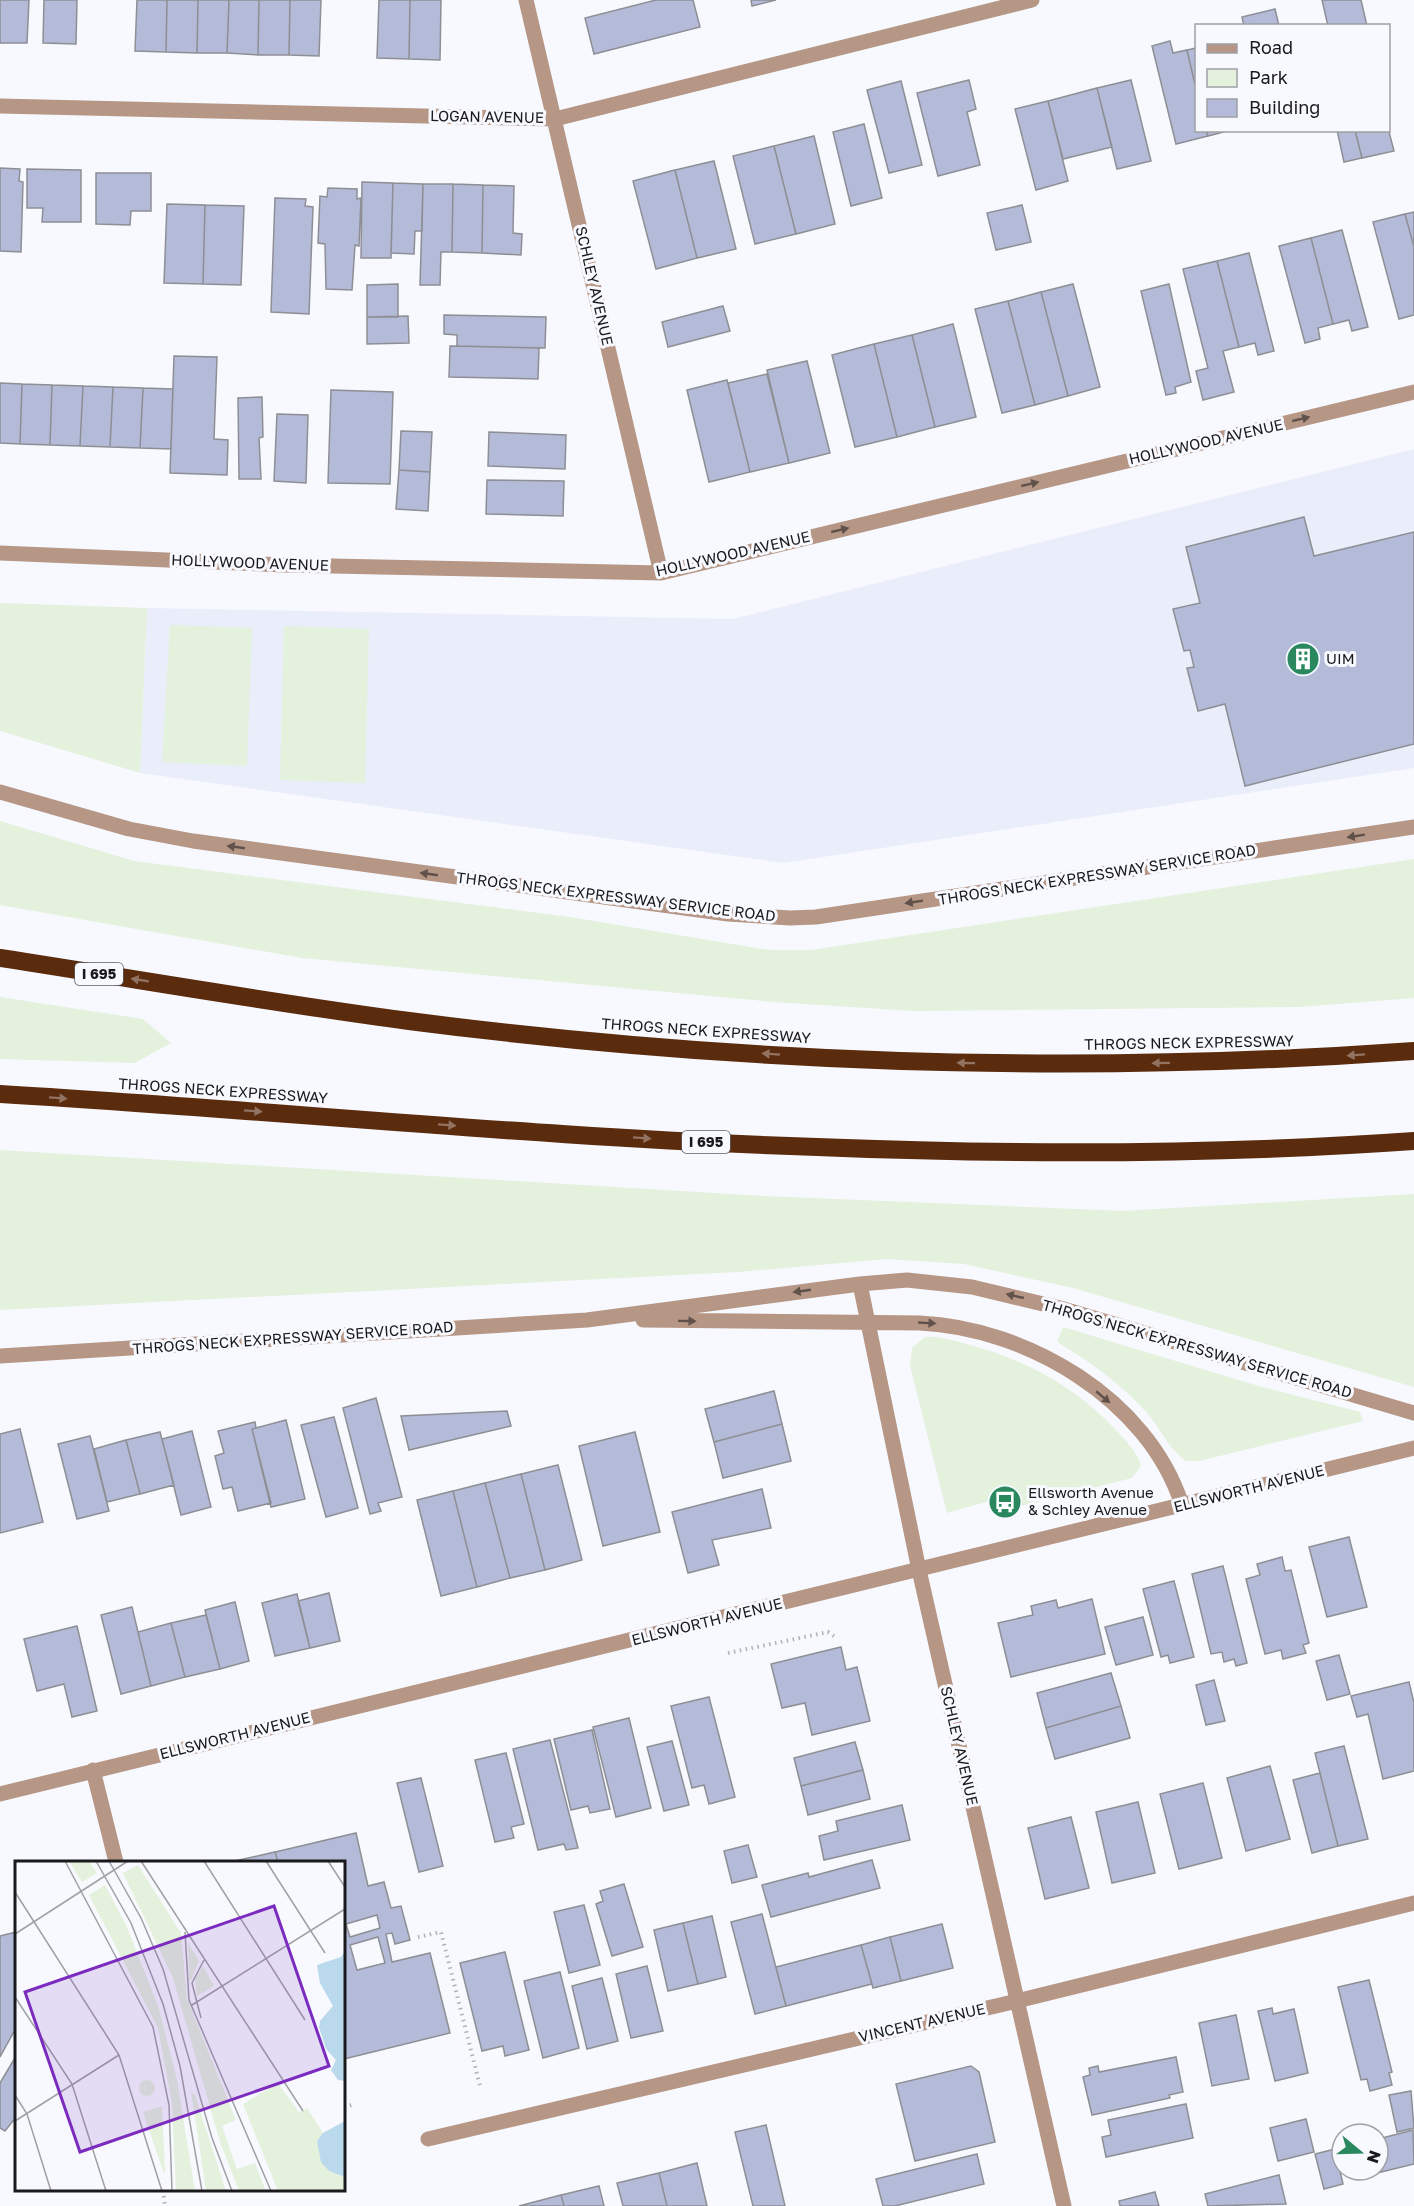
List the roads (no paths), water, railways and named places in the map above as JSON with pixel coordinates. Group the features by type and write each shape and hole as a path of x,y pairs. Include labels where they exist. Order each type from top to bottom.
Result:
{"highway":[{"name":"THROGS NECK EXPRESSWAY","path":"0,958 410,1021 609,1042 809,1057 944,1062 1144,1063 1414,1052"},
{"name":"THROGS NECK EXPRESSWAY","path":"0,1094 815,1147 994,1152 1151,1153 1414,1141"}],"street":[{"name":"SCHLEY AVENUE","path":"526,0 661,573"},
{"name":"LOGAN AVENUE","path":"0,106 555,119 1032,0"},
{"name":"HOLLYWOOD AVENUE","path":"0,553 285,565 661,573 1414,392"},
{"name":"THROGS NECK EXPRESSWAY SERVICE ROAD","path":"0,792 129,829 193,841 728,914 790,918 816,917 1414,827"},
{"name":"THROGS NECK EXPRESSWAY SERVICE ROAD","path":"587,1320 860,1284 928,1281 1020,1297 1414,1413"},
{"name":"SCHLEY AVENUE","path":"860,1284 919,1570 1064,2206"},
{"name":"THROGS NECK EXPRESSWAY SERVICE ROAD","path":"0,1356 587,1320 938,1324 976,1330 1029,1348 1063,1366 1096,1391 1137,1429 1166,1468 1182,1505"},
{"name":"ELLSWORTH AVENUE","path":"0,1794 1414,1448"},
{"path":"93,1770 116,1861"},
{"name":"VINCENT AVENUE","path":"428,2139 1017,2001 1414,1903"}],"place":[{"name":"UIM","path":"1303,659"},
{"name":"Ellsworth Avenue & Schley Avenue","path":"1005,1502"}]}
